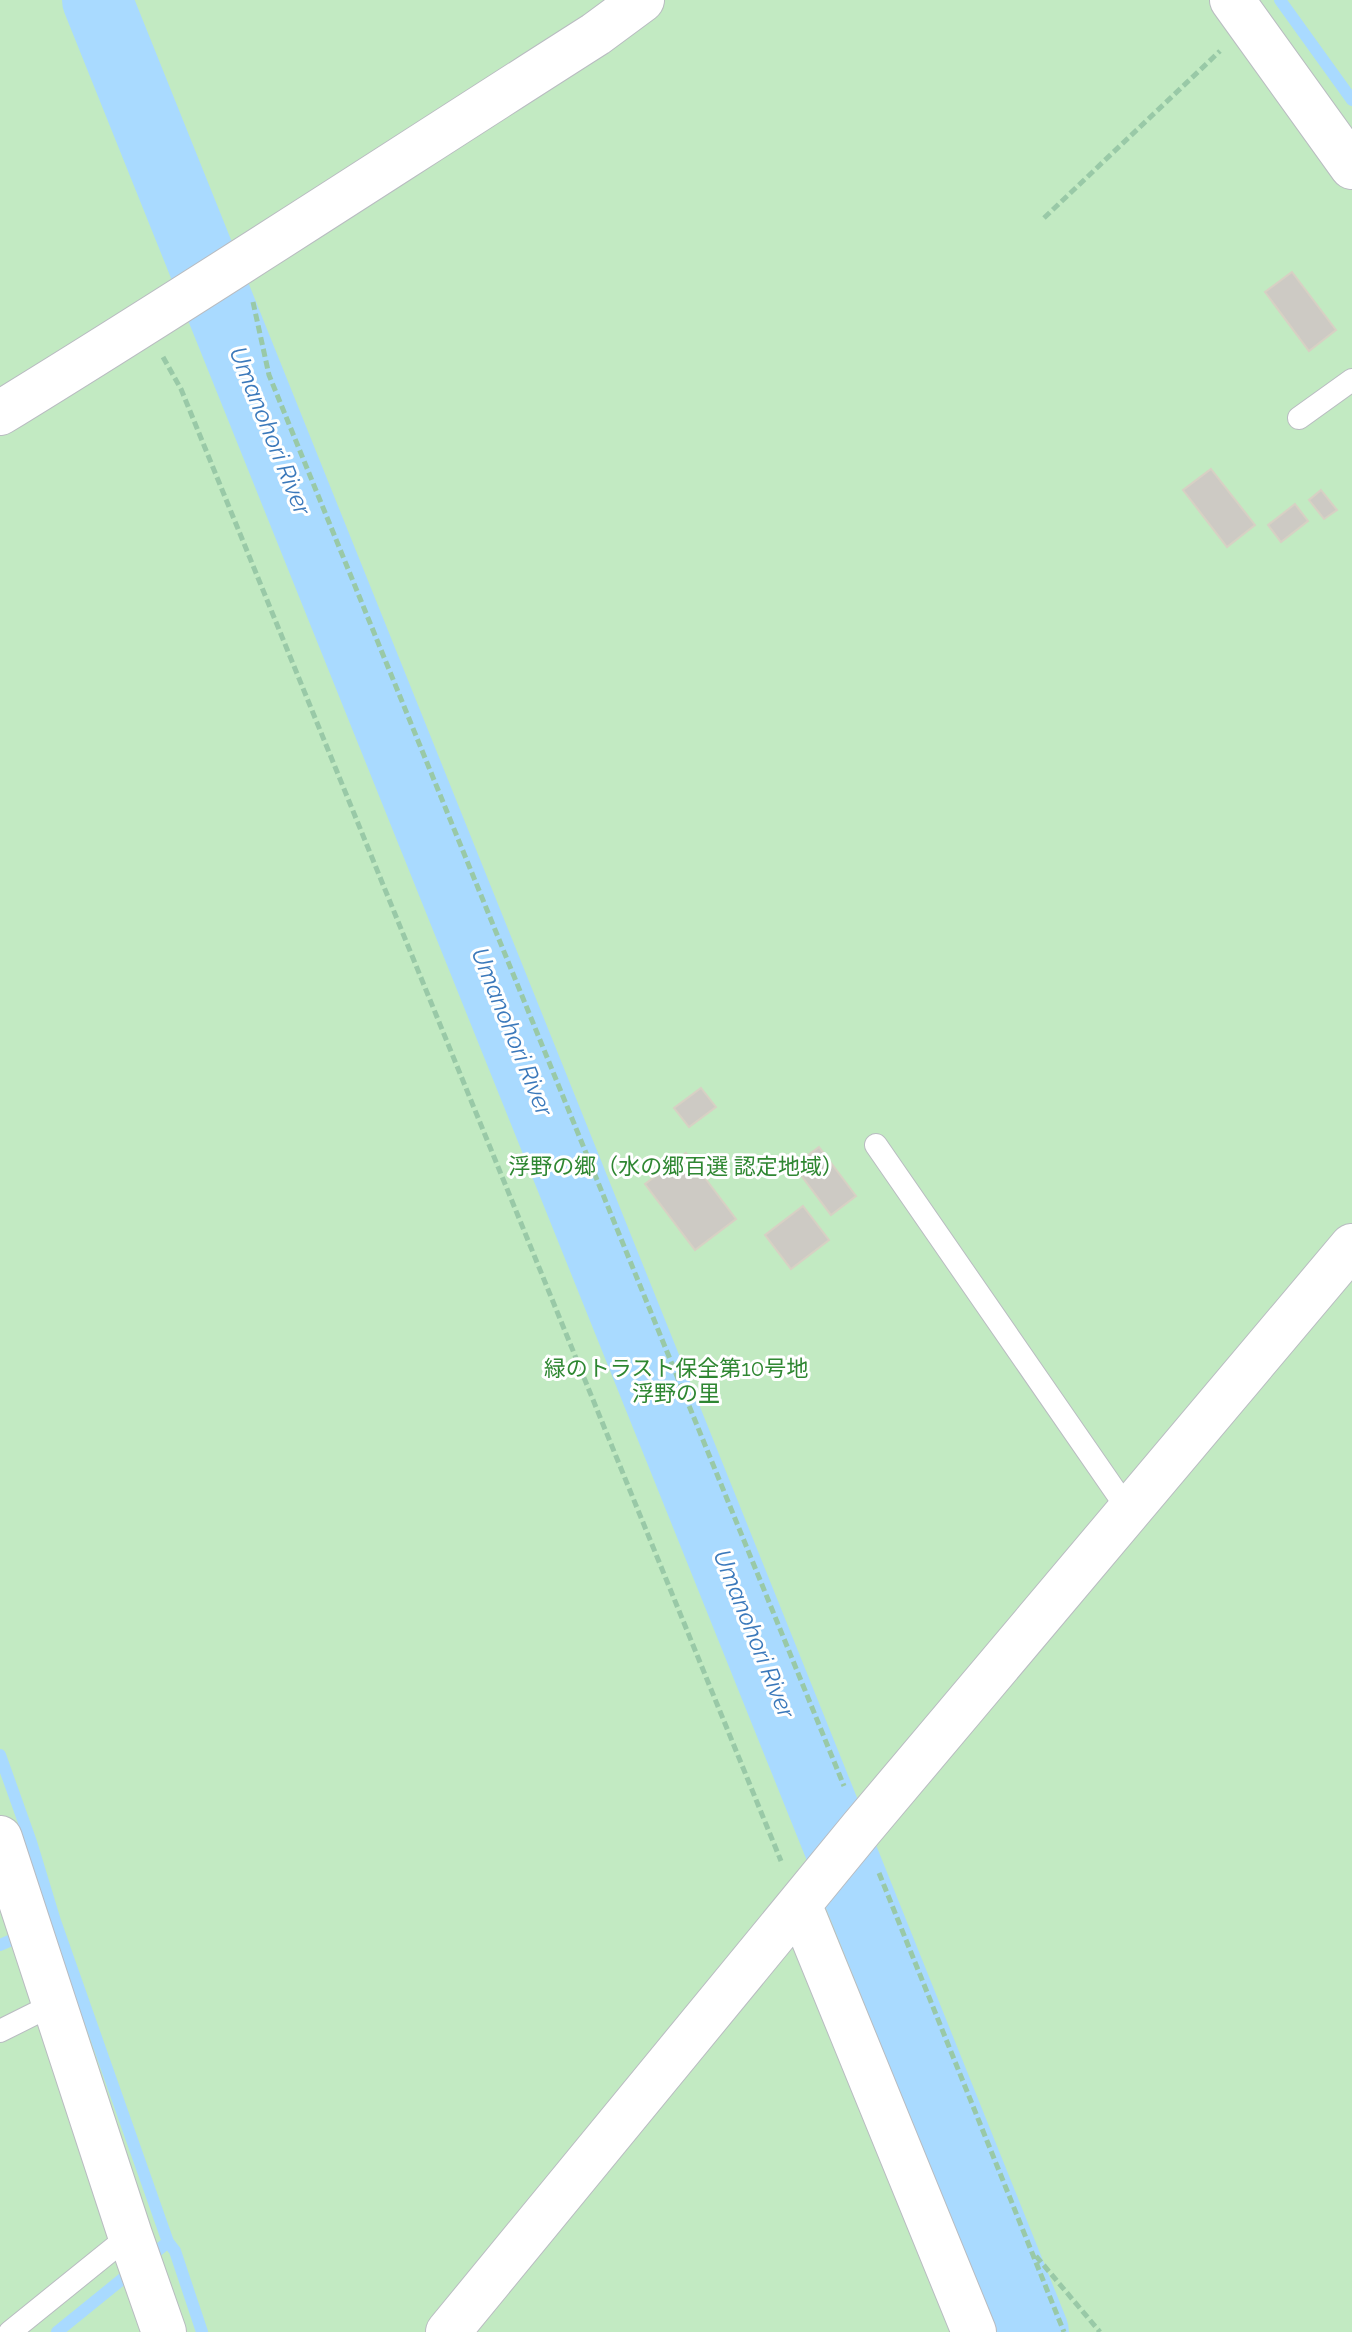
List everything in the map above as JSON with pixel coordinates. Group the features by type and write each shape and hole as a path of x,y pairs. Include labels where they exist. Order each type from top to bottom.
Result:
{"street":[{"path":"0,413 143,325 596,34 642,0"},
{"path":"1240,12 1352,167"},
{"path":"448,2332 861,1829 1352,1246"},
{"path":"0,1838 164,2332"},
{"path":"806,1897 974,2332"}],"lane":[{"path":"1299,418 1352,380"},
{"path":"876,1145 1129,1511"},
{"path":"0,2031 54,2004"},
{"path":"10,2332 130,2235"}],"path":[{"path":"1044,218 1240,12"},
{"path":"243,259 269,375 1064,2332"},
{"path":"143,325 181,389 806,1897"},
{"path":"1032,2251 1100,2332"}],"green space":[{"name":"緑のトラスト保全第10号地 浮野の里","path":"0,0 1352,0 1352,2332 0,2332"}],"building":[{"path":"1292,272 1336,330 1309,351 1265,292"},
{"path":"1211,469 1255,525 1227,547 1183,490"},
{"path":"1321,490 1337,510 1324,519 1309,500"},
{"path":"1295,504 1308,521 1281,542 1268,525"},
{"path":"701,1088 716,1107 689,1127 674,1108"},
{"path":"819,1147 856,1196 831,1215 794,1166"},
{"path":"686,1153 736,1219 695,1250 645,1184"},
{"path":"803,1206 829,1240 791,1269 765,1235"}],"waterway":[{"name":"Umanohori River","path":"97,0 1034,2332"},
{"path":"1280,0 1352,100"},
{"path":"0,1755 55,1921 202,2332"},
{"path":"0,1945 23,1935"},
{"path":"57,2332 168,2242"}],"park label":[{"name":"浮野の郷（水の郷百選 認定地域）","path":"676,1166"}]}
